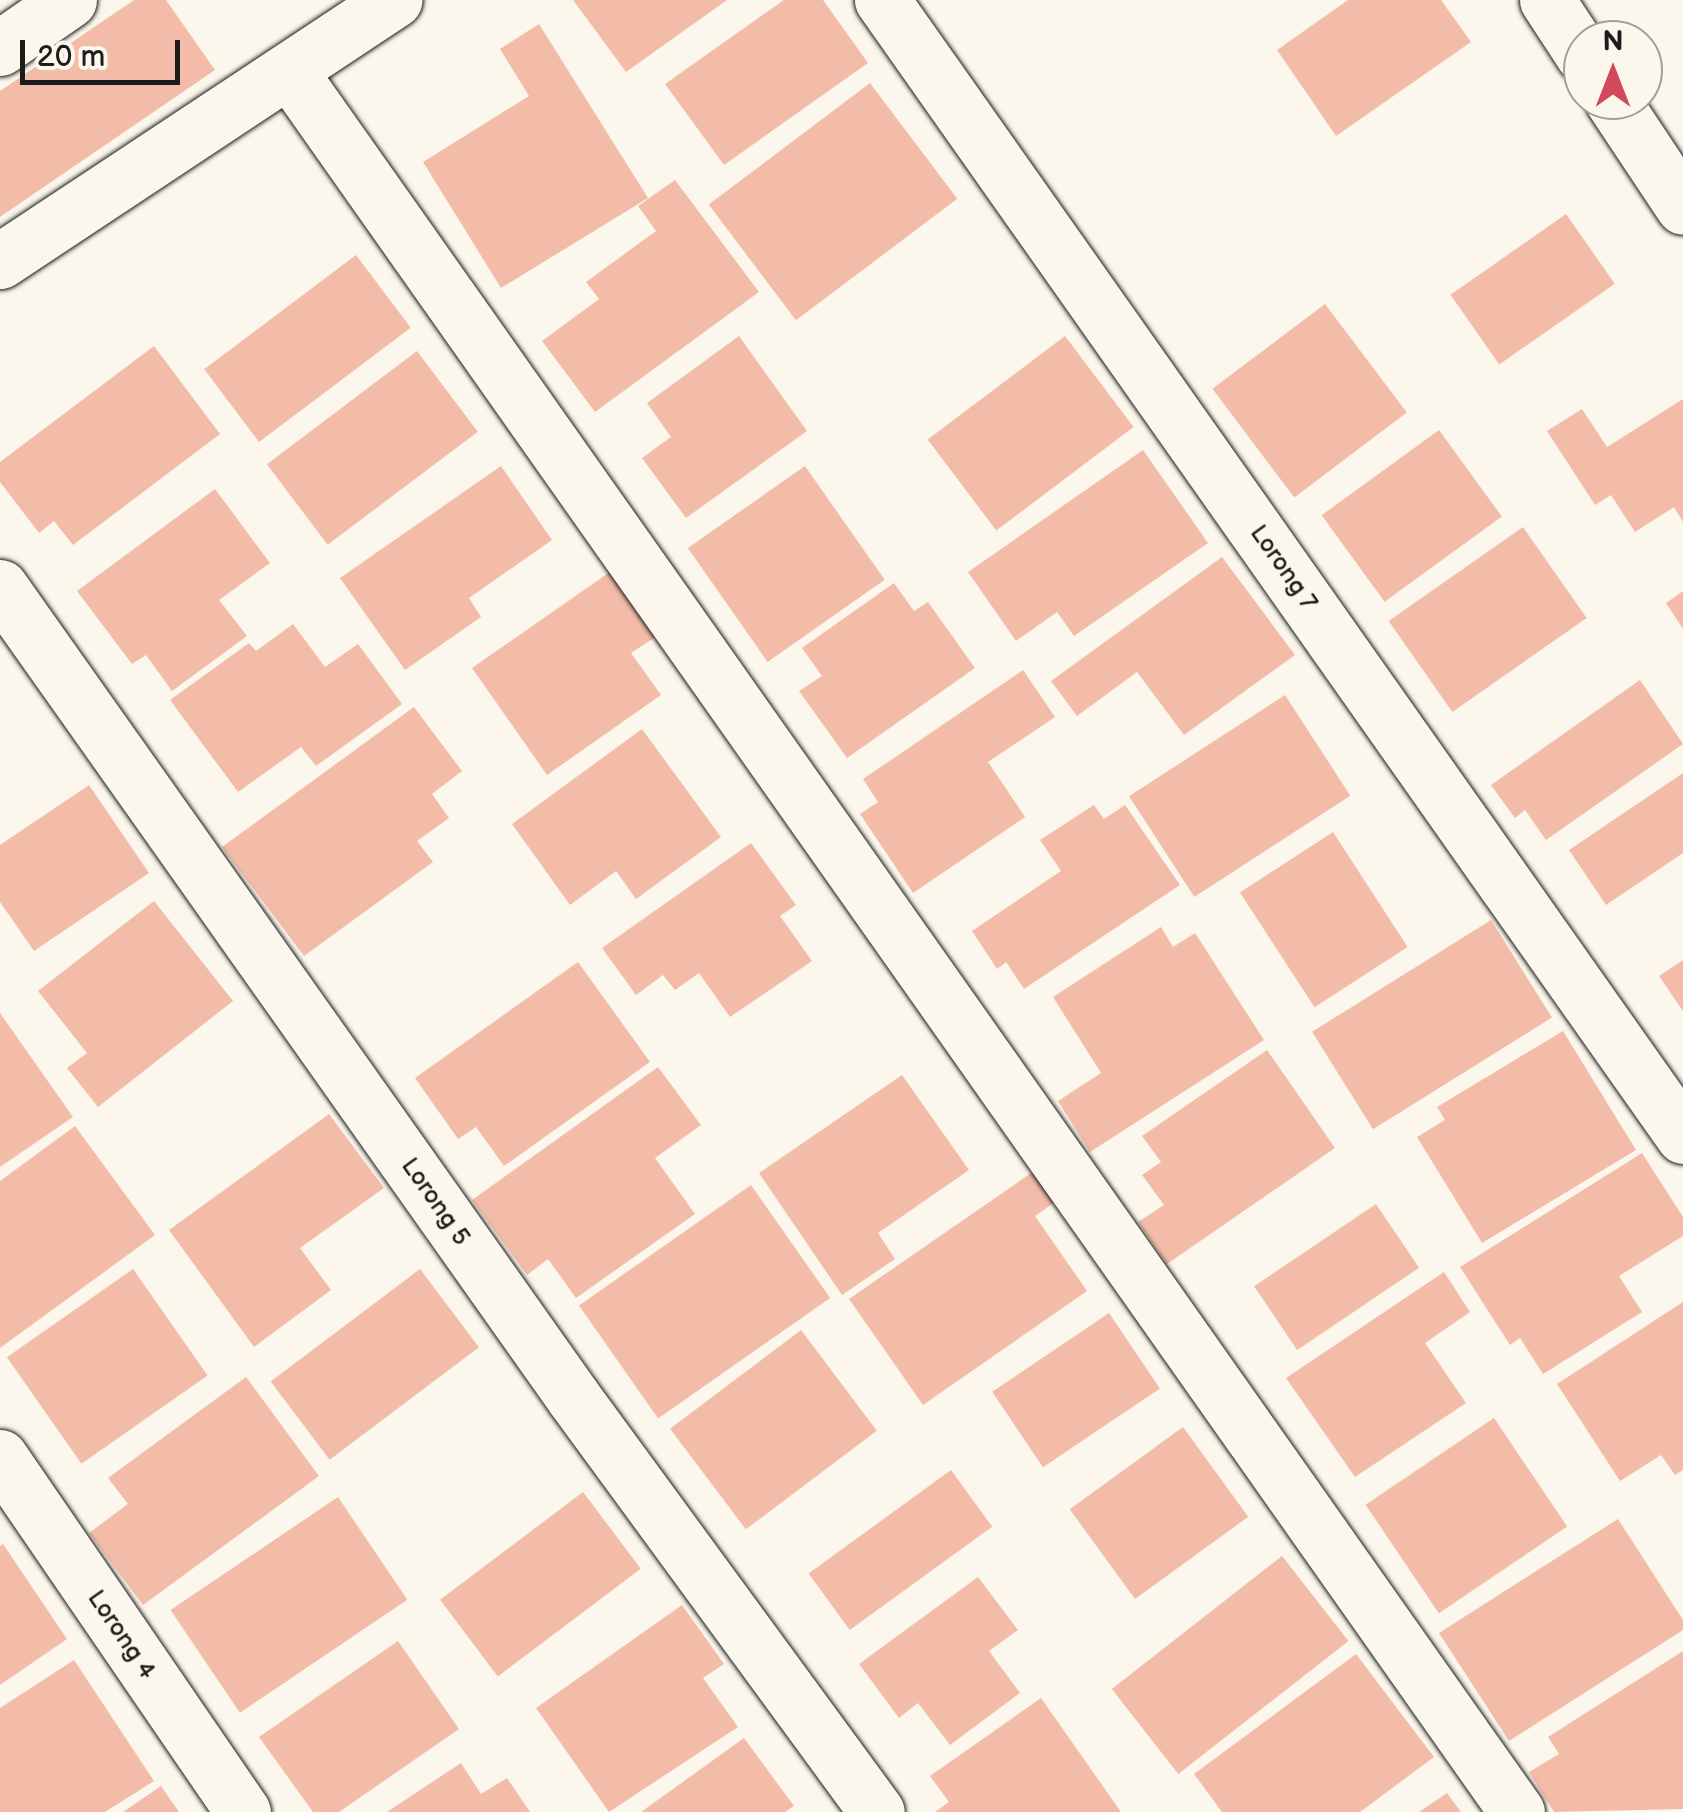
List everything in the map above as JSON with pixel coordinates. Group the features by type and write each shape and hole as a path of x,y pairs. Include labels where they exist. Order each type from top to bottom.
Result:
{"street":[{"path":"0,48 70,0"},
{"path":"0,260 395,0"},
{"name":"Lorong 7","path":"882,0 1683,1136"},
{"path":"1547,0 1563,24"},
{"path":"290,72 1517,1812"},
{"path":"1625,120 1683,208"},
{"name":"Lorong 5","path":"0,587 573,1396 877,1812"},
{"name":"Lorong 4","path":"0,1457 243,1812"}],"building":[{"path":"134,0 166,0 215,70 0,217 0,91"},
{"path":"573,0 727,0 626,72"},
{"path":"784,0 823,0 868,63 724,165 665,84"},
{"path":"1348,0 1441,0 1471,42 1336,136 1277,50"},
{"path":"539,24 648,198 501,288 423,162 529,96 500,49"},
{"path":"870,83 957,199 796,320 709,205"},
{"path":"675,180 759,292 595,412 542,341 599,299 586,282 656,231 638,206"},
{"path":"1566,214 1615,284 1499,365 1450,295"},
{"path":"356,255 411,328 259,442 204,369"},
{"path":"1325,304 1407,413 1294,497 1212,389"},
{"path":"739,336 807,431 686,518 642,458 671,437 647,403"},
{"path":"1065,336 1134,427 996,531 928,440"},
{"path":"154,346 220,434 73,545 54,521 39,533 0,482 0,462"},
{"path":"417,351 478,432 328,545 267,464"},
{"path":"1683,399 1683,522 1674,507 1635,532 1611,495 1595,505 1547,431 1582,409 1607,447"},
{"path":"1439,430 1502,517 1385,602 1322,515"},
{"path":"1143,450 1208,543 1074,636 1057,612 1016,641 968,572"},
{"path":"501,466 552,540 469,598 481,617 405,670 340,578"},
{"path":"805,466 885,580 768,662 688,548"},
{"path":"215,489 270,563 219,600 247,636 172,691 146,655 132,664 77,591"},
{"path":"1523,527 1587,618 1452,712 1389,621"},
{"path":"1222,557 1295,655 1184,735 1137,672 1077,716 1051,681"},
{"path":"617,567 663,632 631,653 661,695 547,775 472,668"},
{"path":"894,583 914,611 928,602 975,668 847,758 799,691 822,676 802,648"},
{"path":"1683,591 1683,629 1666,603"},
{"path":"293,624 325,667 358,644 402,704 316,766 301,747 238,792 170,700 249,643 256,651"},
{"path":"1023,670 1055,717 988,762 1025,817 913,893 860,814 878,802 863,779"},
{"path":"1640,680 1683,744 1546,840 1525,810 1515,818 1491,785"},
{"path":"1285,695 1350,796 1194,897 1129,796"},
{"path":"414,707 462,771 432,794 449,818 417,841 433,862 304,956 222,847"},
{"path":"642,729 721,837 636,899 616,871 570,905 512,824"},
{"path":"1683,773 1683,853 1606,905 1569,850"},
{"path":"89,785 149,873 34,951 0,902 0,845"},
{"path":"1094,805 1104,819 1125,805 1180,885 1024,989 1006,962 997,969 972,931 1061,871 1040,840"},
{"path":"1333,832 1408,947 1315,1007 1240,892"},
{"path":"751,843 796,905 780,916 812,961 730,1017 699,973 675,990 663,975 636,995 602,948"},
{"path":"154,901 233,1001 98,1107 67,1068 87,1053 38,991"},
{"path":"1491,920 1552,1018 1373,1129 1312,1032"},
{"path":"1161,927 1173,947 1195,933 1264,1040 1090,1152 1058,1101 1101,1073 1053,997"},
{"path":"1683,960 1683,1011 1659,976"},
{"path":"578,962 650,1062 504,1166 476,1127 458,1139 415,1078"},
{"path":"0,1013 73,1117 0,1167"},
{"path":"1563,1031 1636,1150 1482,1243 1417,1137 1445,1120 1437,1107"},
{"path":"1267,1050 1335,1148 1167,1264 1138,1222 1164,1205 1142,1175 1161,1162 1142,1136"},
{"path":"658,1067 701,1125 655,1158 695,1214 576,1298 548,1259 527,1275 472,1200"},
{"path":"902,1075 969,1170 878,1233 895,1259 842,1295 759,1173"},
{"path":"329,1114 384,1188 300,1248 331,1290 254,1347 169,1230"},
{"path":"75,1126 155,1235 0,1348 0,1181"},
{"path":"1642,1153 1683,1217 1683,1236 1619,1276 1642,1312 1543,1374 1520,1338 1510,1345 1460,1267"},
{"path":"1037,1169 1058,1200 1035,1216 1087,1291 923,1405 849,1299"},
{"path":"751,1185 830,1298 658,1418 579,1305"},
{"path":"1376,1204 1419,1268 1297,1350 1254,1286"},
{"path":"133,1269 208,1375 81,1464 7,1357"},
{"path":"420,1269 479,1347 330,1460 271,1382"},
{"path":"1444,1272 1470,1312 1425,1343 1466,1403 1355,1477 1286,1378"},
{"path":"1683,1302 1683,1470 1675,1475 1661,1455 1620,1481 1557,1384"},
{"path":"1109,1313 1160,1388 1043,1467 992,1392"},
{"path":"801,1330 877,1431 746,1529 670,1429"},
{"path":"246,1377 319,1476 143,1605 89,1533 128,1504 108,1478"},
{"path":"1494,1418 1567,1527 1439,1613 1365,1505"},
{"path":"1183,1427 1248,1517 1135,1599 1070,1509"},
{"path":"951,1470 992,1527 850,1630 809,1573"},
{"path":"583,1492 641,1569 498,1676 440,1600"},
{"path":"338,1497 407,1600 240,1713 171,1610"},
{"path":"1618,1519 1683,1620 1683,1630 1509,1741 1439,1633"},
{"path":"3,1544 67,1639 0,1685 0,1546"},
{"path":"1282,1556 1348,1641 1178,1774 1112,1689"},
{"path":"978,1577 1018,1630 989,1651 1020,1693 950,1745 918,1703 899,1718 859,1664"},
{"path":"682,1605 724,1664 703,1678 738,1727 609,1812 536,1708"},
{"path":"398,1641 459,1729 339,1812 313,1812 259,1737"},
{"path":"1683,1651 1683,1809 1554,1812 1529,1772 1559,1754 1548,1737"},
{"path":"1356,1654 1434,1757 1360,1812 1222,1812 1194,1774"},
{"path":"74,1660 154,1781 105,1812 0,1812 0,1708"},
{"path":"1041,1698 1121,1812 935,1812 949,1802 930,1776"},
{"path":"744,1738 794,1806 785,1812 641,1812"},
{"path":"461,1763 481,1794 507,1778 530,1812 387,1812"},
{"path":"161,1786 179,1812 123,1812"},
{"path":"1447,1793 1461,1812 1419,1812"}]}
